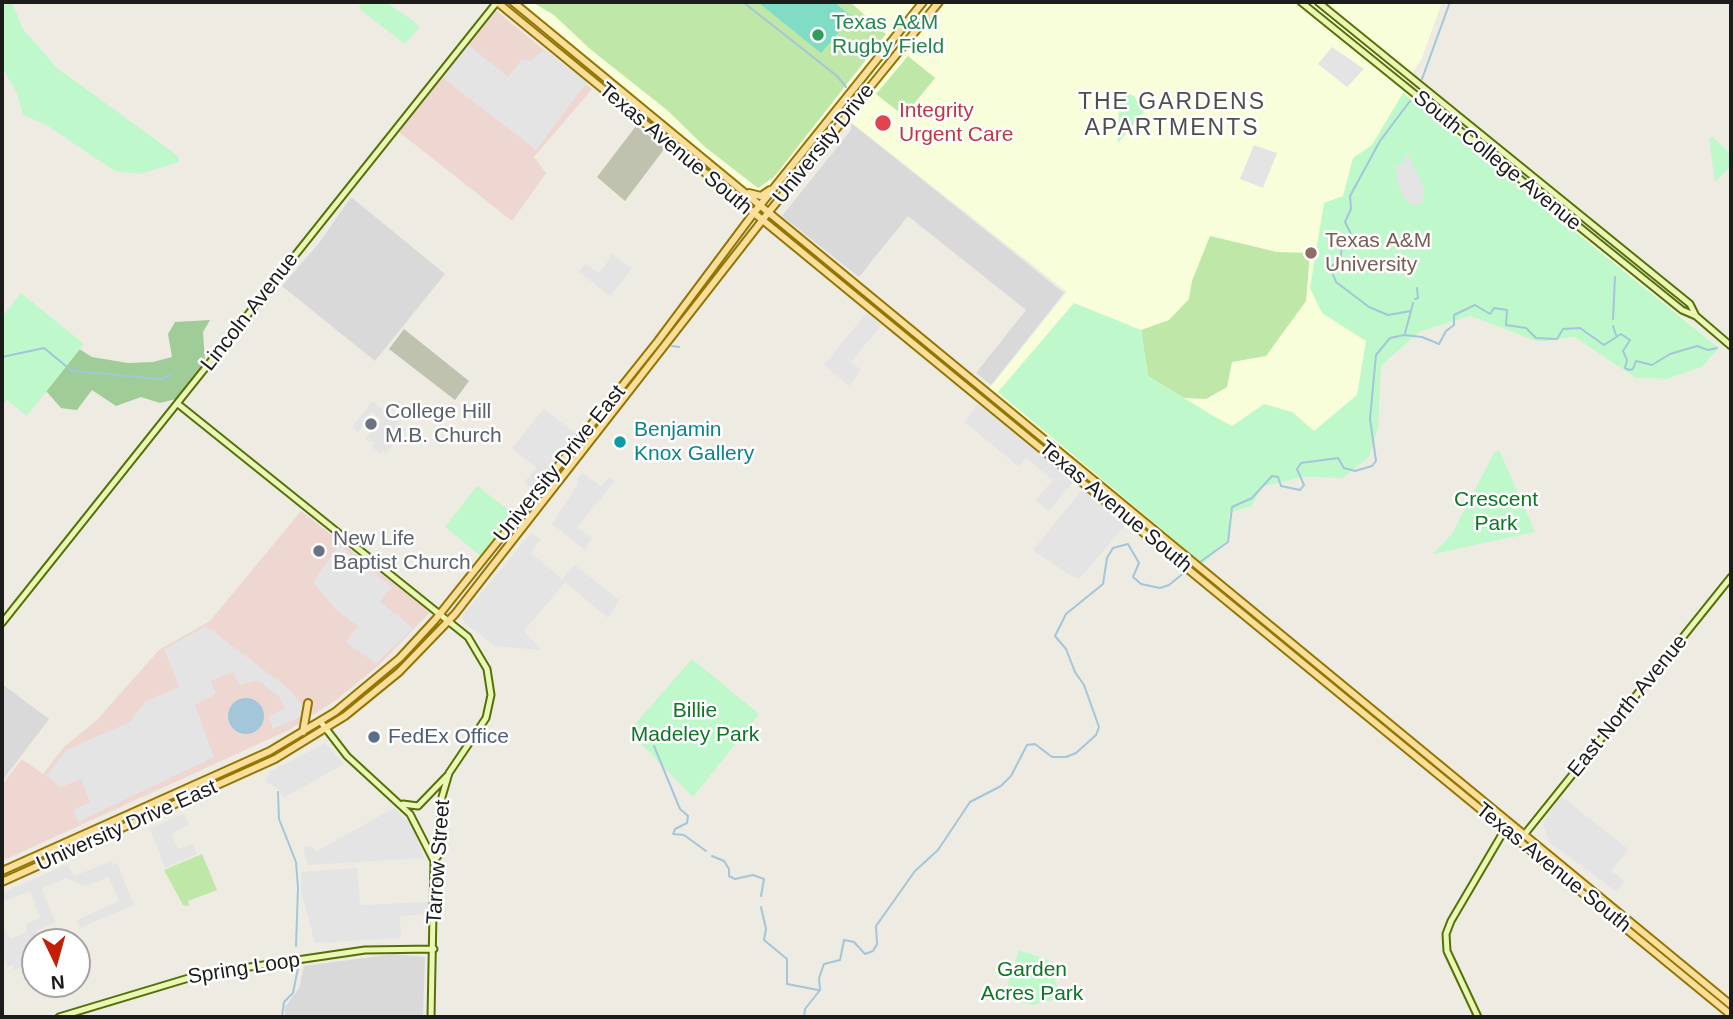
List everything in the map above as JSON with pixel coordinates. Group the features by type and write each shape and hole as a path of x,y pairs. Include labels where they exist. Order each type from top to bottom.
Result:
{"main road":[{"name":"Texas Avenue South","path":"497,2 1731,1015"},
{"name":"Texas Avenue South","path":"513,2 1731,1006"},
{"name":"University Drive","path":"760,206 923,2"},
{"name":"University Drive","path":"762,221 939,2"},
{"path":"592,80 599,72"},
{"path":"740,188 761,195 777,184"},
{"name":"University Drive East","path":"2,871 222,773 303,732 378,678 440,614 700,288 760,206"},
{"name":"University Drive East","path":"2,882 275,759 326,730 380,689 449,621 762,221"},
{"path":"949,371 955,371 983,394 989,394"},
{"path":"568,469 573,448"},
{"path":"543,500 553,481 550,475"},
{"path":"501,553 500,548 506,532"},
{"path":"1193,572 1203,576 1231,598 1237,598"},
{"path":"1240,611 1244,610 1275,635 1285,638"},
{"path":"303,732 308,703"},
{"path":"1358,708 1363,706 1391,730 1398,731"},
{"path":"215,786 222,773"},
{"path":"21,862 26,871"},
{"path":"1616,920 1622,920 1655,948 1661,948"}],"street":[{"name":"Lincoln Avenue","path":"2,623 497,2"},
{"name":"South College Avenue","path":"1301,2 1682,310 1696,316 1731,346"},
{"name":"South College Avenue","path":"1318,2 1690,304 1696,316"},
{"path":"1363,52 1370,44"},
{"path":"1532,188 1538,180"},
{"name":"Tarrow Street","path":"178,404 449,621 468,637 482,656 491,695 483,726 449,773 440,806 438,856 435,861 431,1017"},
{"name":"East North Avenue","path":"1524,835 1731,577"},
{"path":"320,721 347,756 401,803 425,839 435,861"},
{"path":"401,803 418,806 449,773"},
{"path":"1478,1017 1450,960 1446,934 1489,856 1508,831 1524,835"},
{"path":"425,839 431,845 439,844"},
{"name":"Spring Loop","path":"60,1017 195,975 365,950 434,949"}],"shaded area":[{"name":"Texas A&M University","path":"521,2 1442,2 1422,58 1403,87 1719,348 1702,367 1667,379 1636,378 1574,337 1539,342 1470,316 1419,332 1381,366 1359,422 1343,478 1304,477 1261,487 1252,506 1229,513 1230,538 1203,564 989,389 1067,292 833,108 765,191 752,192"},
{"path":"495,10 592,89 534,157 546,173 512,221 399,132"},
{"path":"465,42 508,77 522,59 531,61 544,49 587,82 536,150 439,75"},
{"path":"1332,47 1364,69 1347,87 1318,64"},
{"path":"851,123 1064,293 991,385 976,373 1026,310 908,216 859,277 782,216 851,130"},
{"path":"636,126 665,148 625,201 597,177"},
{"path":"1254,145 1277,153 1263,188 1240,179"},
{"path":"1408,155 1425,190 1422,194 1425,201 1413,206 1403,196 1396,179 1398,176 1395,166 1405,162 1403,157"},
{"path":"351,197 445,274 375,361 282,286 319,243"},
{"path":"610,253 632,268 610,296 579,272 585,264 599,273 609,260"},
{"path":"867,312 882,324 851,362 861,370 849,386 824,365"},
{"path":"404,329 469,381 455,400 389,349"},
{"path":"372,401 406,429 386,453 383,451 380,454 372,447 374,443 365,439 381,421 384,422 371,411 358,433 352,427"},
{"path":"979,402 1074,481 1049,511 1035,500 1053,480 1026,458 1019,467 965,422"},
{"path":"544,409 577,435 534,489 524,482 537,468 512,448"},
{"path":"582,473 601,486 609,477 615,481 577,527 592,538 585,550 552,524 578,484 577,479"},
{"path":"1082,490 1087,490 1127,523 1080,578 1071,576 1033,550"},
{"path":"301,511 430,612 379,665 336,700 289,730 2,861 2,785 22,759 43,774 63,748 97,720 159,650 210,621"},
{"path":"531,533 541,539 531,553 562,579 575,565 619,600 608,618 565,582 524,631 542,650 495,646 465,623 462,616"},
{"path":"339,545 392,587 380,602 413,628 376,664 346,642 358,626 337,611 313,582"},
{"path":"206,626 288,688 305,709 302,716 273,729 268,717 285,708 280,698 258,680 240,685 232,672 211,681 216,694 195,705 214,757 78,822 73,810 90,802 81,779 61,787 46,776 66,750 130,722 146,701 179,687 164,649"},
{"path":"2,684 49,719 2,781"},
{"path":"325,743 344,764 283,798 278,788 266,782 269,772"},
{"path":"1561,796 1628,849 1611,871 1625,881 1617,892 1549,842 1543,822"},
{"path":"394,808 412,825 424,858 308,865 303,848 310,846 317,851"},
{"path":"183,814 189,824 171,834 178,849 192,844 197,854 165,868 150,828"},
{"path":"112,861 113,865 117,863 134,905 80,928 77,920 119,901 109,877 85,886 66,878 42,888 55,922 42,928 27,928 27,924 40,918 30,891 2,902 2,893 68,864 74,876"},
{"path":"357,868 360,905 429,902 429,914 400,916 401,938 315,943 301,891 301,872"},
{"path":"2,926 11,939 21,935 21,967 14,970 12,965 8,967 2,954"},
{"path":"394,954 425,957 423,1017 285,1017 285,1007 299,988 304,966"}],"green space":[{"path":"2,2 12,2 22,28 57,68 178,156 179,162 140,174 115,171 45,124 23,115 17,93 2,67"},
{"path":"364,2 386,2 420,26 405,44 358,8"},
{"path":"532,2 850,2 886,34 774,177 758,188 705,147 667,110 590,49 554,15"},
{"name":"Texas A&M Rugby Field","path":"834,2 852,17 821,53 759,3"},
{"path":"908,56 935,78 904,116 876,94"},
{"path":"1123,91 1134,96 1144,112 1118,143 1119,102"},
{"path":"1403,93 1719,348 1702,367 1667,379 1636,378 1574,337 1539,342 1470,316 1419,332 1381,366 1378,428 1369,457 1343,478 1304,477 1261,487 1252,506 1229,513 1230,538 1203,564 998,392 1074,303 1141,330 1148,376 1232,426 1264,404 1292,412 1314,431 1357,395 1366,341 1322,313 1310,288 1324,203 1343,196 1353,158 1372,145"},
{"path":"1712,137 1726,149 1731,158 1729,168 1715,182 1709,139"},
{"path":"1210,236 1277,252 1310,253 1306,301 1266,356 1232,362 1227,387 1206,399 1184,398 1148,376 1141,330 1169,320 1189,299 1192,281"},
{"path":"21,293 84,344 27,416 7,400 2,406 2,317"},
{"path":"210,320 203,332 205,361 176,399 160,403 141,397 116,406 92,390 77,410 61,408 40,384 63,339 92,357 128,363 153,362 172,357 168,334 175,322"},
{"name":"Crescent Park","path":"1499,450 1535,532 1433,554 1452,534 1494,453"},
{"path":"477,486 515,515 481,556 445,527"},
{"name":"Billie Madeley Park","path":"692,659 759,714 693,797 629,731"},
{"path":"202,854 217,890 188,901 189,906 183,905 164,870"},
{"name":"Garden Acres Park","path":"1019,950 1048,960 1061,998 1033,1005 1014,1000 1008,983"}],"water":[{"path":"246,698 259,703 264,716 259,729 246,734 233,729 228,716 233,703"}],"waterway":[{"path":"743,2 837,76 846,87"},
{"path":"1422,79 1450,2"},
{"path":"1405,333 1411,311 1388,315 1369,307 1336,282 1330,267 1340,261 1342,247 1352,236 1345,222 1351,209 1350,196 1380,141 1410,101"},
{"path":"1613,319 1615,277"},
{"path":"1415,299 1418,298 1417,288"},
{"path":"1411,311 1413,303"},
{"path":"1200,562 1228,542 1232,507 1252,498 1272,476 1278,477 1281,486 1300,490 1304,485 1297,469 1301,463 1338,458 1344,468 1355,471 1372,466 1376,461 1370,419 1376,355 1390,338 1404,335 1422,337 1439,344 1446,331 1454,325 1454,315 1475,305 1490,314 1494,308 1507,310 1506,325 1526,328 1536,338 1557,339 1563,329 1580,328 1604,345 1621,334 1630,340 1623,351 1627,360 1625,368 1629,370 1633,369 1636,361 1652,365 1670,354 1697,346 1708,350 1717,348"},
{"path":"1613,326 1616,335"},
{"path":"672,346 679,347"},
{"path":"2,357 44,348 72,371 161,379 171,375"},
{"path":"804,1017 805,1009 820,990 819,978 824,964 840,960 844,940 854,942 865,954 873,951 877,944 876,926 915,871 938,850 970,802 1001,786 1011,776 1027,745 1035,744 1052,757 1066,757 1076,753 1096,735 1099,727 1084,685 1075,672 1066,649 1055,636 1066,614 1103,584 1107,558 1113,548 1128,544 1139,563 1133,577 1141,584 1160,588 1169,585 1185,572"},
{"path":"654,746 680,809 688,816 687,823 675,829 673,834 684,835 706,851"},
{"path":"278,792 279,819 296,862 296,946"},
{"path":"712,856 724,861 729,869 729,876 735,879 753,875 764,879 761,896"},
{"path":"761,907 766,929 764,940 787,959 787,984 818,990"},
{"path":"282,1017 284,1002 293,993 298,968"}],"place":[{"name":"Texas A&M Rugby Field","path":"818,35"},
{"name":"Integrity Urgent Care","path":"883,123"},
{"name":"Texas A&M University","path":"1311,253"},
{"name":"College Hill M.B. Church","path":"371,424"},
{"name":"Benjamin Knox Gallery","path":"620,442"},
{"name":"New Life Baptist Church","path":"319,551"},
{"name":"FedEx Office","path":"374,737"}],"district":[{"name":"THE GARDENS APARTMENTS","path":"1172,116"}]}
